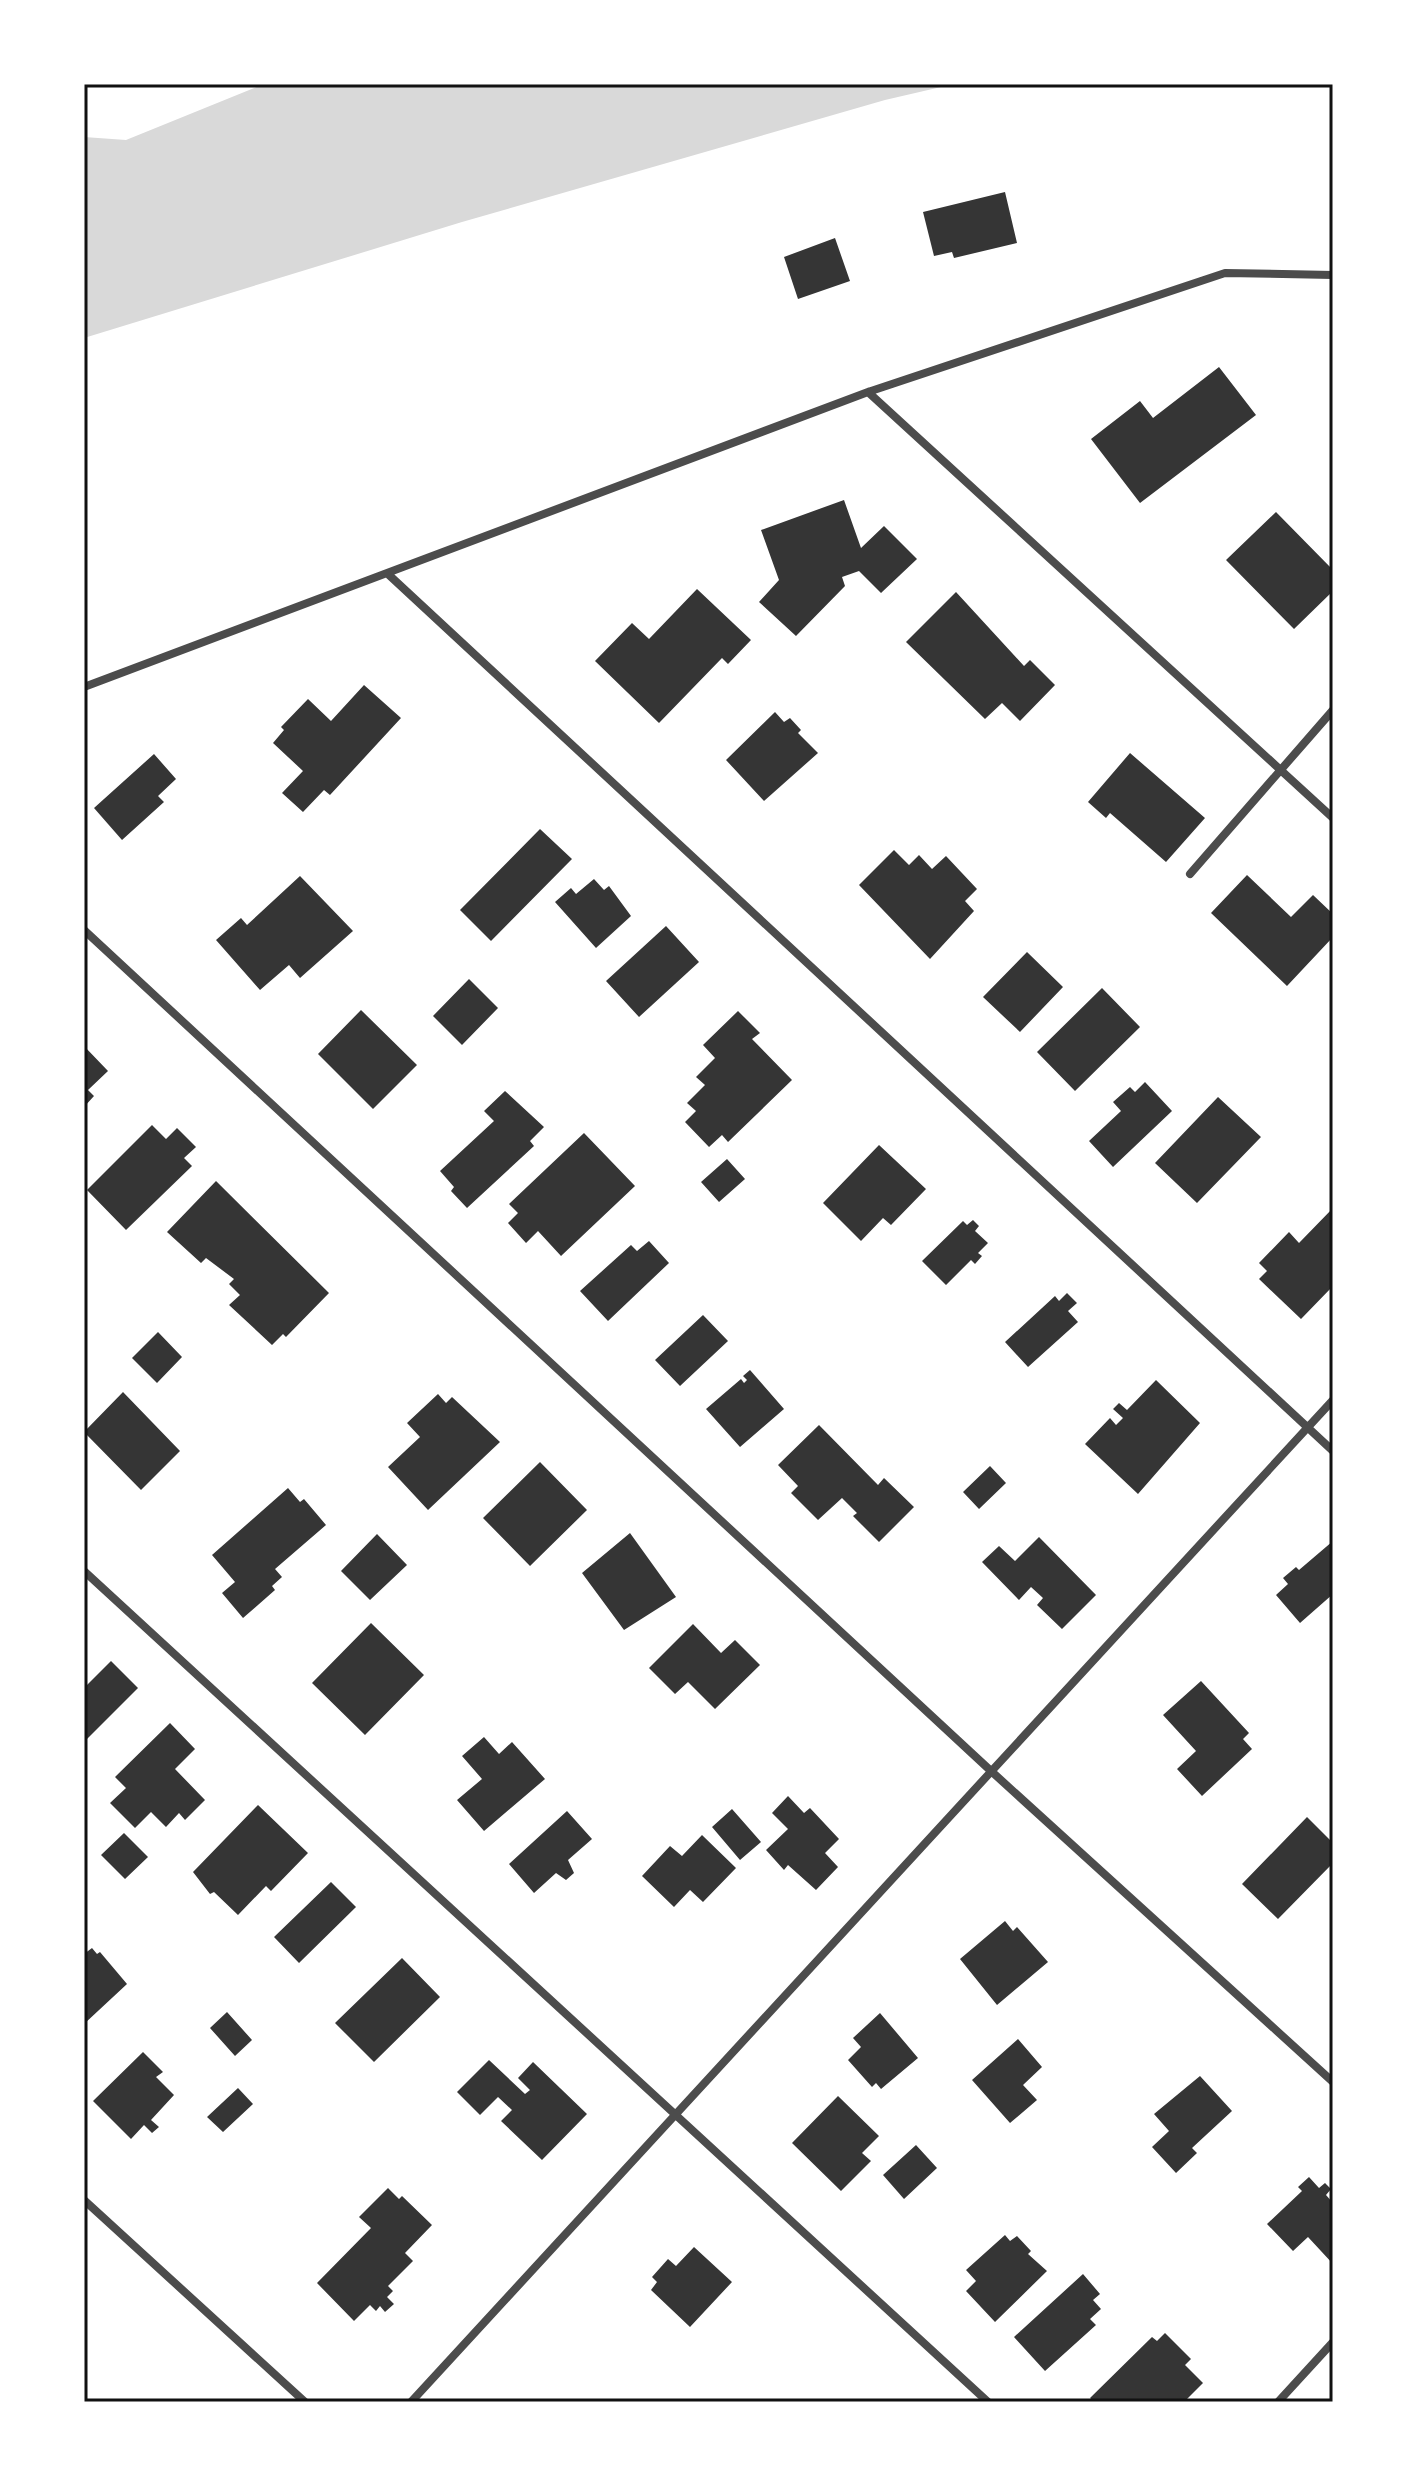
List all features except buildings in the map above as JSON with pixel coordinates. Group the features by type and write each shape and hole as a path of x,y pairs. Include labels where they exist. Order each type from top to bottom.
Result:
{"street":[{"path":"84,687 389,575 868,392 1225,273 1333,275"},
{"path":"868,392 1333,818"},
{"path":"389,575 1333,1451"},
{"path":"1190,874 1279,768 1333,710"},
{"path":"84,930 991,1771 1333,2082"},
{"path":"411,2402 1333,1400"},
{"path":"84,1571 674,2117 988,2402"},
{"path":"84,2200 305,2402"},
{"path":"1278,2402 1333,2342"}],"shaded area":[{"path":"264,84 954,84 885,100 462,222 84,338 84,137 126,140"}]}
